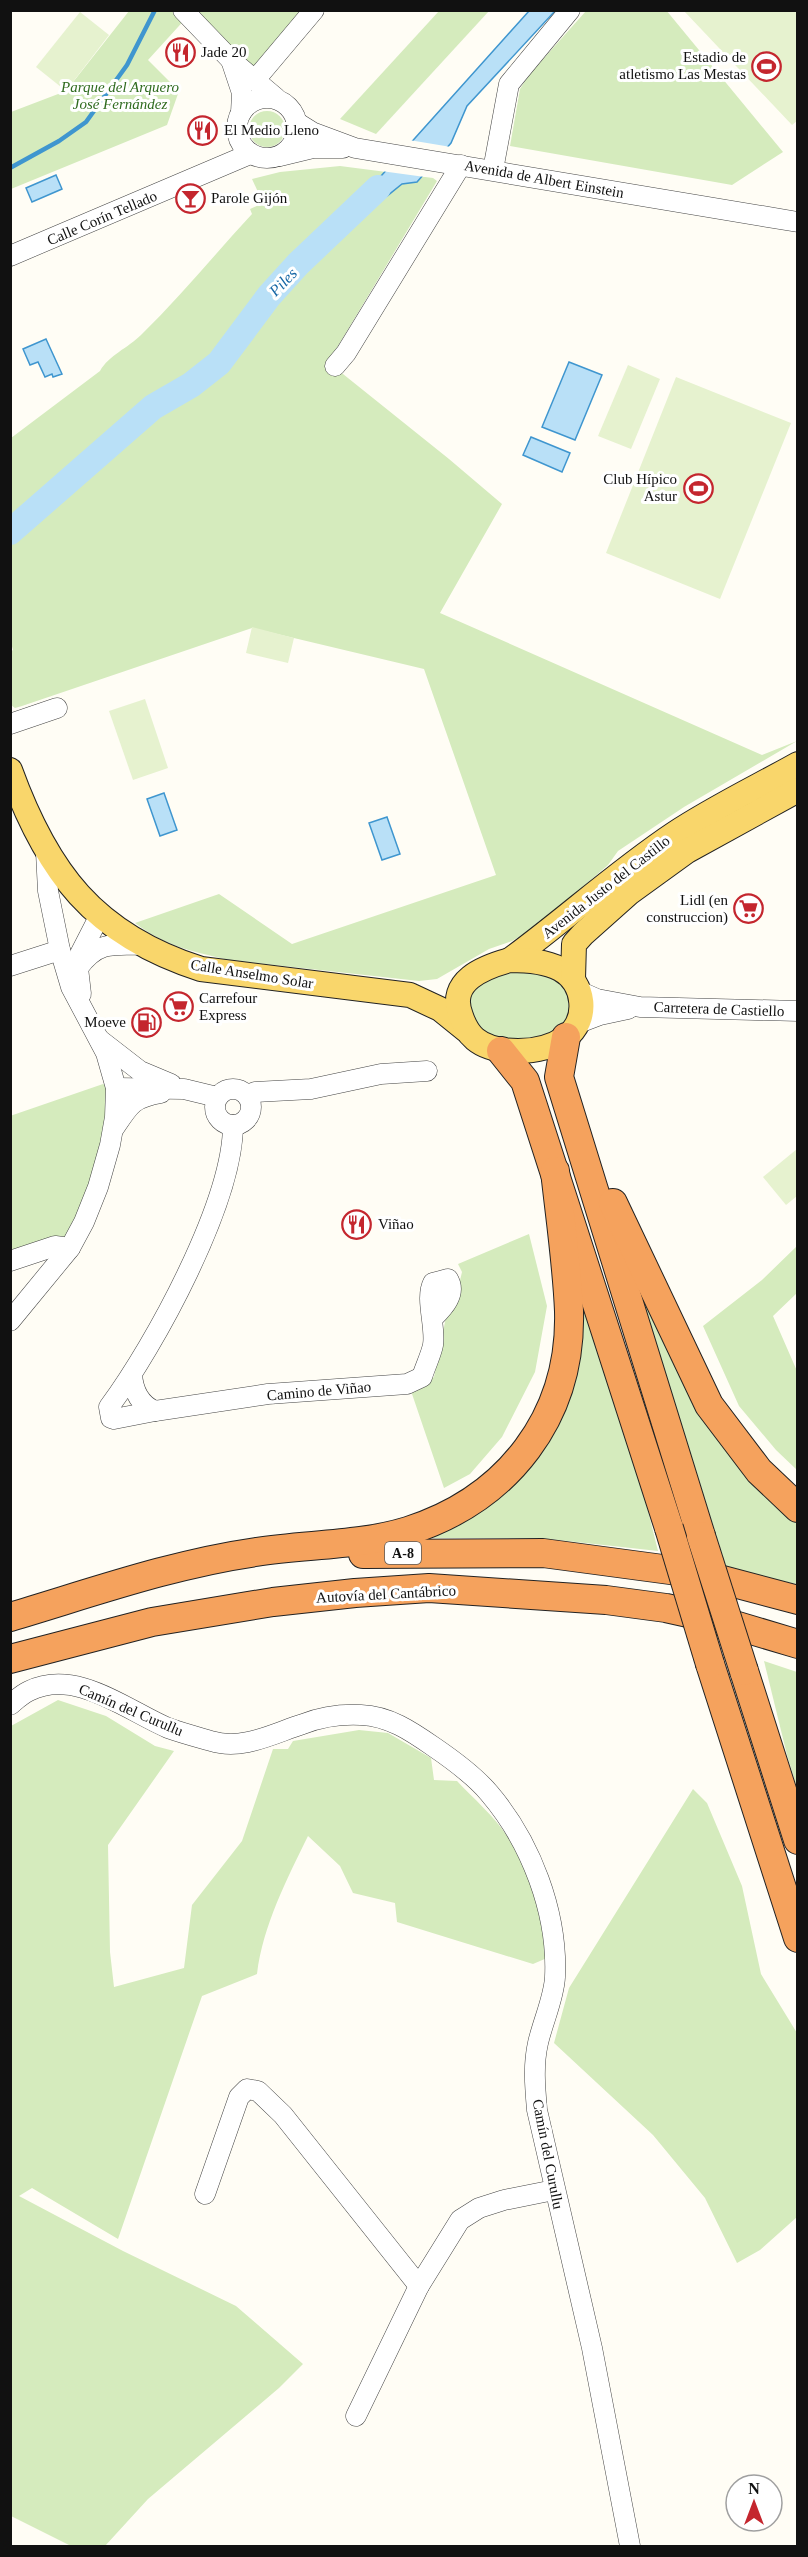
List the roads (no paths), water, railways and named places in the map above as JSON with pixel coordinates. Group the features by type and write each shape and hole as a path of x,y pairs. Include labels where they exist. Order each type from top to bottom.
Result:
{"highway":[{"path":"572,1030 559,1077 798,1840"},
{"path":"501,1051 525,1081 798,1938"},
{"path":"573,1127 603,1183 709,1405 759,1471 798,1508"},
{"path":"10,1617 181,1567 255,1552 371,1540 409,1530 461,1509 501,1480 526,1451 556,1398 566,1355 569,1311 555,1171"},
{"name":"A-8","path":"10,1617 200,1573 288,1559 389,1553 543,1553 700,1574 798,1600"},
{"name":"Autovía del Cantábrico","path":"10,1659 152,1622 273,1602 429,1588 616,1602 711,1618 798,1644"},
{"path":"755,1633 798,1651"}],"main road":[{"name":"Avenida Justo del Castillo","path":"510,960 558,925 615,877 675,834 798,764"},
{"name":"Calle Anselmo Solar","path":"10,770 27,816 46,852 64,879 100,915 142,945 171,959 201,969 410,995 441,1009 466,1030"},
{"name":"Avenida Justo del Castillo","path":"577,986 574,944 583,933 629,893 687,851 798,790"},
{"path":"510,960 545,964 560,970 577,986 572,1030 536,1051 501,1051 476,1040 466,1030 459,1012 462,985 476,972 510,960"},
{"name":"Calle Anselmo Solar","path":"410,995 443,987 476,972"}],"street":[{"path":"183,10 231,60 293,112 296,138 291,147 279,156"},
{"path":"255,80 314,10"},
{"path":"493,170 509,84 570,10"},
{"path":"231,60 242,93 237,133 240,143 250,154 269,159 313,148 355,148"},
{"path":"241,113 253,102 276,98"},
{"name":"Avenida de Albert Einstein","path":"296,123 312,132 355,148 798,222"},
{"name":"Calle Corín Tellado","path":"194,179 227,152 237,133"},
{"name":"Calle Corín Tellado","path":"10,256 250,154"},
{"path":"335,366 346,353 461,165"},
{"path":"10,724 57,708"},
{"path":"10,1321 70,1248 84,1222 98,1187 113,1129 115,1083 106,1053 71,987 60,950 48,891 46,852"},
{"path":"10,966 60,950 67,941 100,915"},
{"path":"85,1017 78,968 80,954 100,915"},
{"path":"78,968 88,954 100,947 115,944 142,945"},
{"name":"Carretera de Castiello","path":"577,986 597,999 640,1007 798,1011"},
{"name":"Carretera de Castiello","path":"572,1030 600,1015 640,1007"},
{"path":"97,1039 140,1071 184,1089 217,1097"},
{"path":"247,1095 255,1092 311,1089 397,1071 427,1071"},
{"path":"115,1083 151,1076"},
{"path":"115,1083 184,1089"},
{"path":"113,1129 127,1109 141,1097 184,1089"},
{"path":"225,1090 240,1090 247,1095 251,1107 246,1120 233,1125 225,1124 216,1116 214,1107 217,1097 225,1090"},
{"name":"Camino de Viñao","path":"233,1125 233,1139 226,1170 208,1226 163,1320 132,1374 109,1407 111,1418 268,1394 407,1384 422,1377 433,1345 433,1318"},
{"path":"10,1261 55,1246 70,1248"},
{"path":"132,1374 132,1383 141,1401 154,1411"},
{"name":"Camín del Curullu","path":"10,1705 29,1691 53,1684 78,1686 169,1728 216,1743 243,1743 260,1740 304,1723 334,1716 362,1715 384,1718 406,1728 453,1760 489,1792 508,1818 537,1871 553,1930 555,1978 538,2045 534,2077 537,2110 592,2348 630,2547"},
{"path":"205,2194 239,2097 247,2089 258,2091 304,2139 419,2286"},
{"path":"356,2416 419,2286 460,2220 479,2208 504,2200 554,2190"}],"water":[{"path":"529,11 555,11 467,106 451,143 417,182 402,184 387,196 355,212 373,185"},
{"path":"56,175 62,189 32,202 26,188"},
{"path":"46,339 62,374 53,377 52,374 45,377 38,362 30,365 23,349"},
{"name":"Club Hípico Astur","path":"569,362 602,375 575,440 542,427"},
{"name":"Club Hípico Astur","path":"531,437 570,453 562,472 523,455"},
{"path":"164,793 177,830 160,836 147,799"},
{"path":"387,817 400,854 382,860 369,823"}],"waterway":[{"path":"10,168 59,141 86,122 127,65 155,10"},
{"name":"Piles","path":"10,532 153,407 191,385 219,363 269,296 298,264 378,188"}],"place":[{"name":"Jade 20","path":"180,52"},
{"name":"Estadio de atletismo Las Mestas","path":"767,66"},
{"name":"El Medio Lleno","path":"203,130"},
{"name":"Parole Gijón","path":"190,198"},
{"name":"Club Hípico Astur","path":"698,488"},
{"name":"Lidl (en construccion)","path":"749,909"},
{"name":"Carrefour Express","path":"178,1007"},
{"name":"Moeve","path":"147,1022"},
{"name":"Viñao","path":"357,1224"}],"park label":[{"name":"Parque del Arquero José Fernández","path":"120,96"}]}
